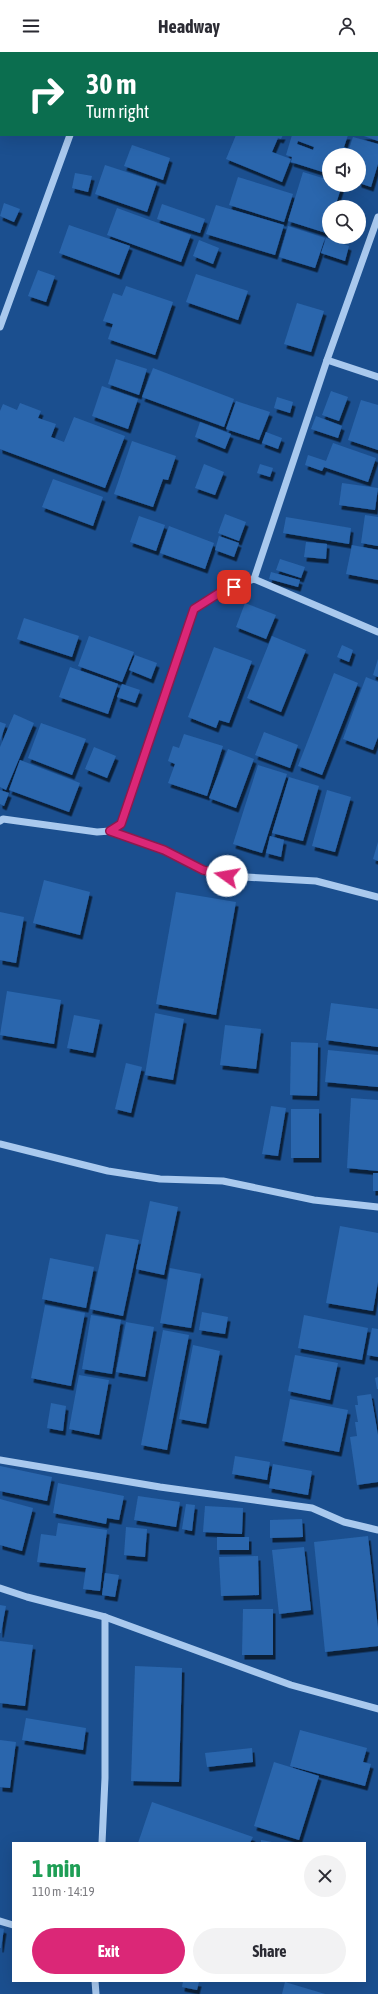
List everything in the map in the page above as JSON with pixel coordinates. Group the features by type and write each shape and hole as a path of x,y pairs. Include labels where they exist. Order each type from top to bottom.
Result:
{"street":[{"path":"0,327 70,136"},
{"path":"254,580 327,360 378,217"},
{"path":"327,360 378,377"},
{"path":"110,831 121,824 194,609 224,590 254,580 378,632"},
{"path":"0,821 3,819 97,832 110,831 164,850 203,870 227,876 316,881 378,897"},
{"path":"0,1144 108,1171 160,1179 223,1181 314,1200 378,1207"},
{"path":"0,1460 160,1487 312,1508 344,1522 378,1530"},
{"path":"0,1588 27,1598 105,1618 291,1685 378,1709"},
{"path":"102,1842 105,1778 105,1618"},
{"path":"0,1921 12,1925"},
{"path":"94,1982 96,1994"}],"building":[{"path":"236,136 282,136 281,139 278,138 272,152 291,159 282,182 226,159"},
{"path":"292,136 348,136 344,147 346,148 322,148 322,172 291,162 292,157 286,155","holes":["298,141 314,147 313,150 297,144"]},
{"path":"364,136 378,136 378,141"},
{"path":"353,137 378,144 378,164 371,187 366,185 366,148 349,148"},
{"path":"132,145 170,158 163,180 124,166"},
{"path":"105,165 157,182 147,212 95,194"},
{"path":"303,172 322,178 322,192 340,192 337,200 322,200 322,232 288,221"},
{"path":"75,173 92,176 88,192 72,188"},
{"path":"238,177 293,194 284,222 229,205"},
{"path":"4,203 20,209 14,222 0,216"},
{"path":"162,204 205,219 200,233 157,219"},
{"path":"216,205 284,225 275,255 206,234"},
{"path":"117,208 191,235 181,262 107,235"},
{"path":"69,225 130,246 119,275 59,253"},
{"path":"288,226 322,237 323,244 315,268 279,257"},
{"path":"199,240 219,248 213,264 193,256"},
{"path":"324,244 343,244 349,246 345,261 321,253"},
{"path":"38,270 55,276 46,302 28,296"},
{"path":"196,274 248,291 238,320 186,302"},
{"path":"126,286 173,302 155,355 108,339 113,324 103,321 113,293 122,296"},
{"path":"297,303 324,311 311,352 284,344"},
{"path":"116,359 147,369 139,395 108,384"},
{"path":"153,368 234,399 224,427 142,397"},
{"path":"102,386 138,399 128,429 92,416"},
{"path":"331,391 348,397 339,421 322,415"},
{"path":"277,397 293,402 290,413 274,408"},
{"path":"361,400 378,405 378,450 348,440"},
{"path":"236,401 270,412 259,440 226,429"},
{"path":"20,403 41,411 38,418 56,424 51,437 64,442 74,417 125,436 105,488 0,449 0,411 3,404 17,410"},
{"path":"316,416 342,426 338,438 311,429"},
{"path":"200,422 231,434 225,449 195,437"},
{"path":"266,432 282,438 278,449 262,443"},
{"path":"132,441 176,456 168,480 163,479 153,507 114,494"},
{"path":"333,443 376,458 368,482 324,467 322,471 305,465 308,455 326,461"},
{"path":"204,464 224,472 215,495 195,488"},
{"path":"260,464 273,468 270,477 257,473"},
{"path":"53,479 103,497 93,526 42,507"},
{"path":"342,483 378,488 375,510 339,505"},
{"path":"225,514 246,522 239,541 218,533"},
{"path":"365,515 378,517 378,546 361,543"},
{"path":"139,516 165,525 156,551 130,542"},
{"path":"286,517 351,528 349,544 283,533"},
{"path":"169,526 214,543 205,569 160,553"},
{"path":"219,536 239,543 234,557 215,550"},
{"path":"306,542 327,544 326,559 304,557"},
{"path":"352,545 378,550 378,580 346,574"},
{"path":"280,559 305,567 301,578 276,570"},
{"path":"271,572 300,580 298,587 269,579"},
{"path":"245,603 276,615 266,639 236,627"},
{"path":"24,618 79,636 72,657 17,639"},
{"path":"89,636 134,652 122,682 78,666"},
{"path":"272,636 306,650 281,712 247,698"},
{"path":"342,645 353,650 349,662 337,657"},
{"path":"214,647 252,661 229,723 219,720 216,728 188,717"},
{"path":"135,655 157,663 151,679 129,670"},
{"path":"378,659 378,677 373,675"},
{"path":"70,667 118,684 108,714 59,697"},
{"path":"334,673 358,683 322,775 298,766"},
{"path":"366,677 378,682 378,737 373,750 343,739"},
{"path":"122,684 140,690 135,703 117,697"},
{"path":"14,714 34,723 6,790 0,787 0,747"},
{"path":"0,722 6,724 0,741"},
{"path":"41,723 86,739 72,775 28,758"},
{"path":"264,732 298,745 290,768 255,755"},
{"path":"184,734 223,746 207,796 168,783 175,764 168,761 173,746 179,748"},
{"path":"94,747 116,756 107,778 85,769"},
{"path":"228,749 254,759 236,808 209,798"},
{"path":"20,760 80,783 69,812 9,790"},
{"path":"258,765 287,774 262,853 233,844"},
{"path":"289,777 319,786 303,841 272,833"},
{"path":"0,790 9,793 4,806 0,804"},
{"path":"327,790 351,797 335,852 312,846"},
{"path":"270,836 284,840 281,857 266,853"},
{"path":"378,842 378,861 373,859"},
{"path":"44,880 90,892 80,935 33,923"},
{"path":"176,892 236,902 216,1015 156,1004"},
{"path":"0,912 24,917 16,963 0,960"},
{"path":"7,991 61,1000 54,1044 0,1035"},
{"path":"331,1003 378,1009 378,1047 326,1040"},
{"path":"155,1013 184,1019 173,1080 145,1075"},
{"path":"74,1015 100,1020 93,1053 67,1048"},
{"path":"225,1025 261,1029 256,1069 220,1065"},
{"path":"291,1042 318,1043 317,1096 290,1095"},
{"path":"328,1050 378,1055 378,1087 325,1082"},
{"path":"126,1063 142,1067 131,1113 115,1109"},
{"path":"351,1098 378,1100 378,1171 347,1168"},
{"path":"271,1106 286,1108 278,1156 262,1154"},
{"path":"291,1109 319,1109 319,1158 291,1158"},
{"path":"373,1173 378,1173 378,1191 373,1191"},
{"path":"150,1201 178,1207 164,1275 136,1269"},
{"path":"340,1226 378,1233 378,1282 373,1311 326,1303"},
{"path":"106,1234 139,1240 123,1316 90,1309"},
{"path":"50,1258 94,1267 86,1308 42,1299"},
{"path":"170,1268 201,1274 191,1328 160,1323"},
{"path":"45,1305 85,1313 71,1386 31,1378"},
{"path":"202,1312 228,1317 225,1334 199,1330"},
{"path":"91,1315 121,1320 112,1374 82,1369"},
{"path":"304,1315 368,1328 362,1360 298,1348"},
{"path":"126,1322 154,1327 145,1377 116,1372"},
{"path":"372,1328 378,1329 378,1357 367,1355"},
{"path":"163,1330 189,1335 167,1450 141,1445"},
{"path":"193,1345 220,1351 206,1424 179,1419"},
{"path":"295,1355 338,1363 330,1400 288,1391"},
{"path":"79,1375 109,1380 99,1435 69,1429"},
{"path":"378,1377 378,1389 377,1389 375,1378"},
{"path":"371,1394 378,1435 378,1482 357,1485 350,1437 357,1436 355,1422 358,1422 355,1405 358,1405 357,1396"},
{"path":"290,1399 348,1410 339,1452 282,1441"},
{"path":"51,1403 66,1406 63,1431 47,1428"},
{"path":"235,1456 270,1462 267,1480 232,1474"},
{"path":"273,1464 312,1471 308,1495 269,1488"},
{"path":"0,1466 52,1477 47,1501 0,1491"},
{"path":"58,1483 124,1496 119,1520 107,1518 106,1524 53,1513"},
{"path":"138,1496 180,1502 176,1527 134,1520"},
{"path":"0,1499 33,1508 22,1551 0,1545"},
{"path":"186,1504 195,1505 192,1531 182,1529"},
{"path":"205,1506 243,1508 242,1534 203,1532"},
{"path":"302,1519 303,1537 270,1538 270,1520"},
{"path":"58,1523 107,1530 100,1591 83,1589 86,1568 37,1562 41,1534 56,1536"},
{"path":"126,1527 147,1529 145,1557 124,1555"},
{"path":"368,1536 378,1628 378,1646 325,1652 314,1542"},
{"path":"217,1537 249,1537 249,1550 217,1550"},
{"path":"304,1547 311,1610 279,1614 272,1550"},
{"path":"258,1556 259,1595 221,1596 219,1557"},
{"path":"105,1573 119,1575 115,1597 102,1595"},
{"path":"0,1605 6,1606 1,1633 0,1633"},
{"path":"243,1609 273,1609 273,1655 242,1655"},
{"path":"0,1641 33,1645 25,1706 0,1703"},
{"path":"135,1666 182,1668 179,1782 131,1781"},
{"path":"26,1718 86,1728 83,1750 22,1740"},
{"path":"300,1730 367,1748 363,1762 371,1764 365,1786 290,1766"},
{"path":"0,1740 16,1742 10,1788 0,1787"},
{"path":"252,1748 253,1762 207,1767 205,1753"},
{"path":"274,1762 319,1776 299,1840 254,1826"},
{"path":"152,1802 253,1837 250,1842 138,1842"},
{"path":"261,1840 272,1842 261,1842"},
{"path":"0,1928 4,1929 1,1948 0,1948"},
{"path":"183,1982 199,1982 197,1990 182,1987"},
{"path":"285,1982 325,1994 282,1994"}],"route":[{"path":"227,876 203,870 164,850 110,831 121,824 194,609 224,590 234,587"}]}
